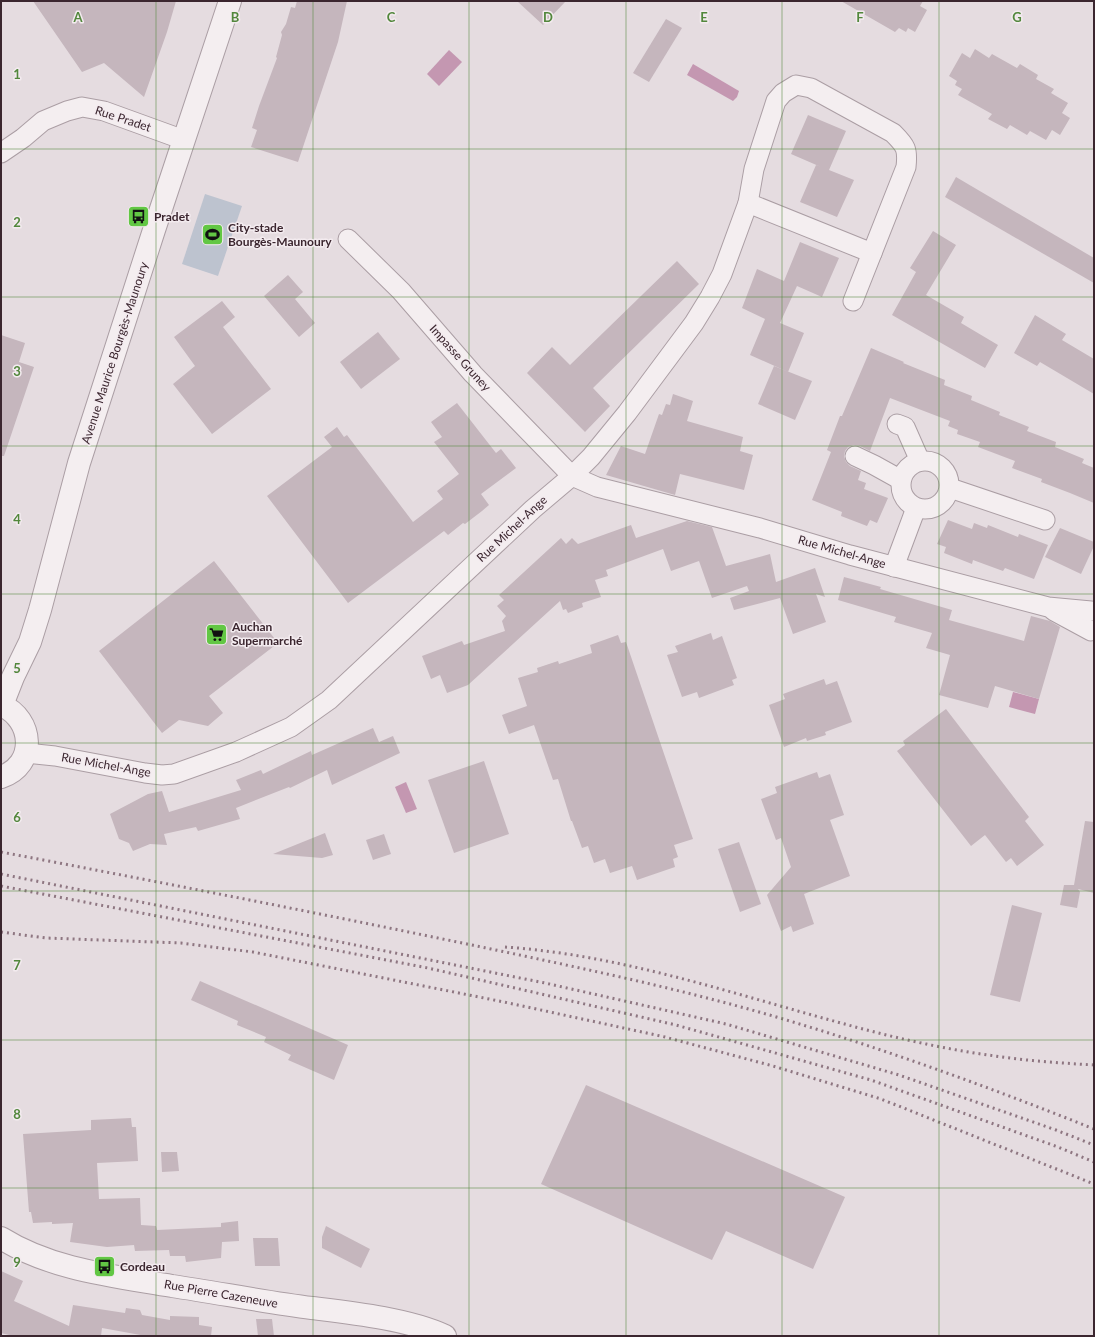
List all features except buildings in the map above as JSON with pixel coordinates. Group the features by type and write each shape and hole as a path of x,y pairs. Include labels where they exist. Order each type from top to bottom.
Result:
{"street":[{"name":"Avenue Maurice Bourgès-Maunoury","path":"2,705 13,677 30,642 79,463 230,1"},
{"path":"572,476 592,457 694,323 722,274 748,203 754,169 776,101 783,93 796,85 811,88 893,133 902,141 907,152 906,167 853,301"},
{"name":"Rue Pradet","path":"1,153 44,121 67,111 82,107 104,111 184,140"},
{"path":"748,203 872,253"},
{"name":"Impasse Gruney","path":"348,239 401,291 473,374 572,476"},
{"path":"897,424 905,428 920,462"},
{"path":"855,456 901,480"},
{"path":"928,461 942,467 950,480 950,488 947,497 942,504 934,509 925,510 916,508 910,504 902,494 901,480 908,468 920,462 928,461"},
{"name":"Rue Michel-Ange","path":"26,753 54,756 144,773 162,775 174,774 236,752 291,727 329,700 533,509 572,476 597,487 760,528 894,567 1048,607 1092,610 1087,621 1092,633"},
{"path":"950,488 1045,520"},
{"path":"894,567 916,508"},
{"name":"Rue Michel-Ange","path":"1048,607 1092,633"},
{"path":"1,777 13,771 21,763 26,753 27,742 26,730 20,719 12,711 2,705"},
{"name":"Rue Pierre Cazeneuve","path":"1,1238 17,1248 47,1260 102,1274 286,1305 391,1320 416,1326 445,1336"}],"shaded area":[{"path":"449,50 462,62 439,86 427,74"},
{"path":"693,64 739,91 737,97 733,101 687,75"},
{"name":"City-stade Bourgès-Maunoury","path":"205,194 242,206 218,276 182,264"},
{"path":"1013,692 1039,699 1035,714 1009,707"},
{"path":"406,782 417,809 406,813 395,787"}],"railway":[{"path":"1,852 430,936 668,988 814,1028 975,1083 1094,1129"},
{"path":"1,874 545,983 726,1024 899,1075 1056,1130 1094,1145"},
{"path":"1,886 428,968 676,1025 871,1080 1058,1147 1094,1162"},
{"path":"1,932 46,938 181,943 253,952 504,1002 665,1037 773,1066 881,1099 1094,1184"},
{"path":"505,947 548,951 633,967 675,977 898,1038 937,1046 1020,1059 1094,1065"}],"place":[{"name":"Pradet","path":"139,217"},
{"name":"City-stade Bourgès-Maunoury","path":"212,235"},
{"name":"Auchan Supermarché","path":"217,634"},
{"name":"Cordeau","path":"104,1267"}]}
